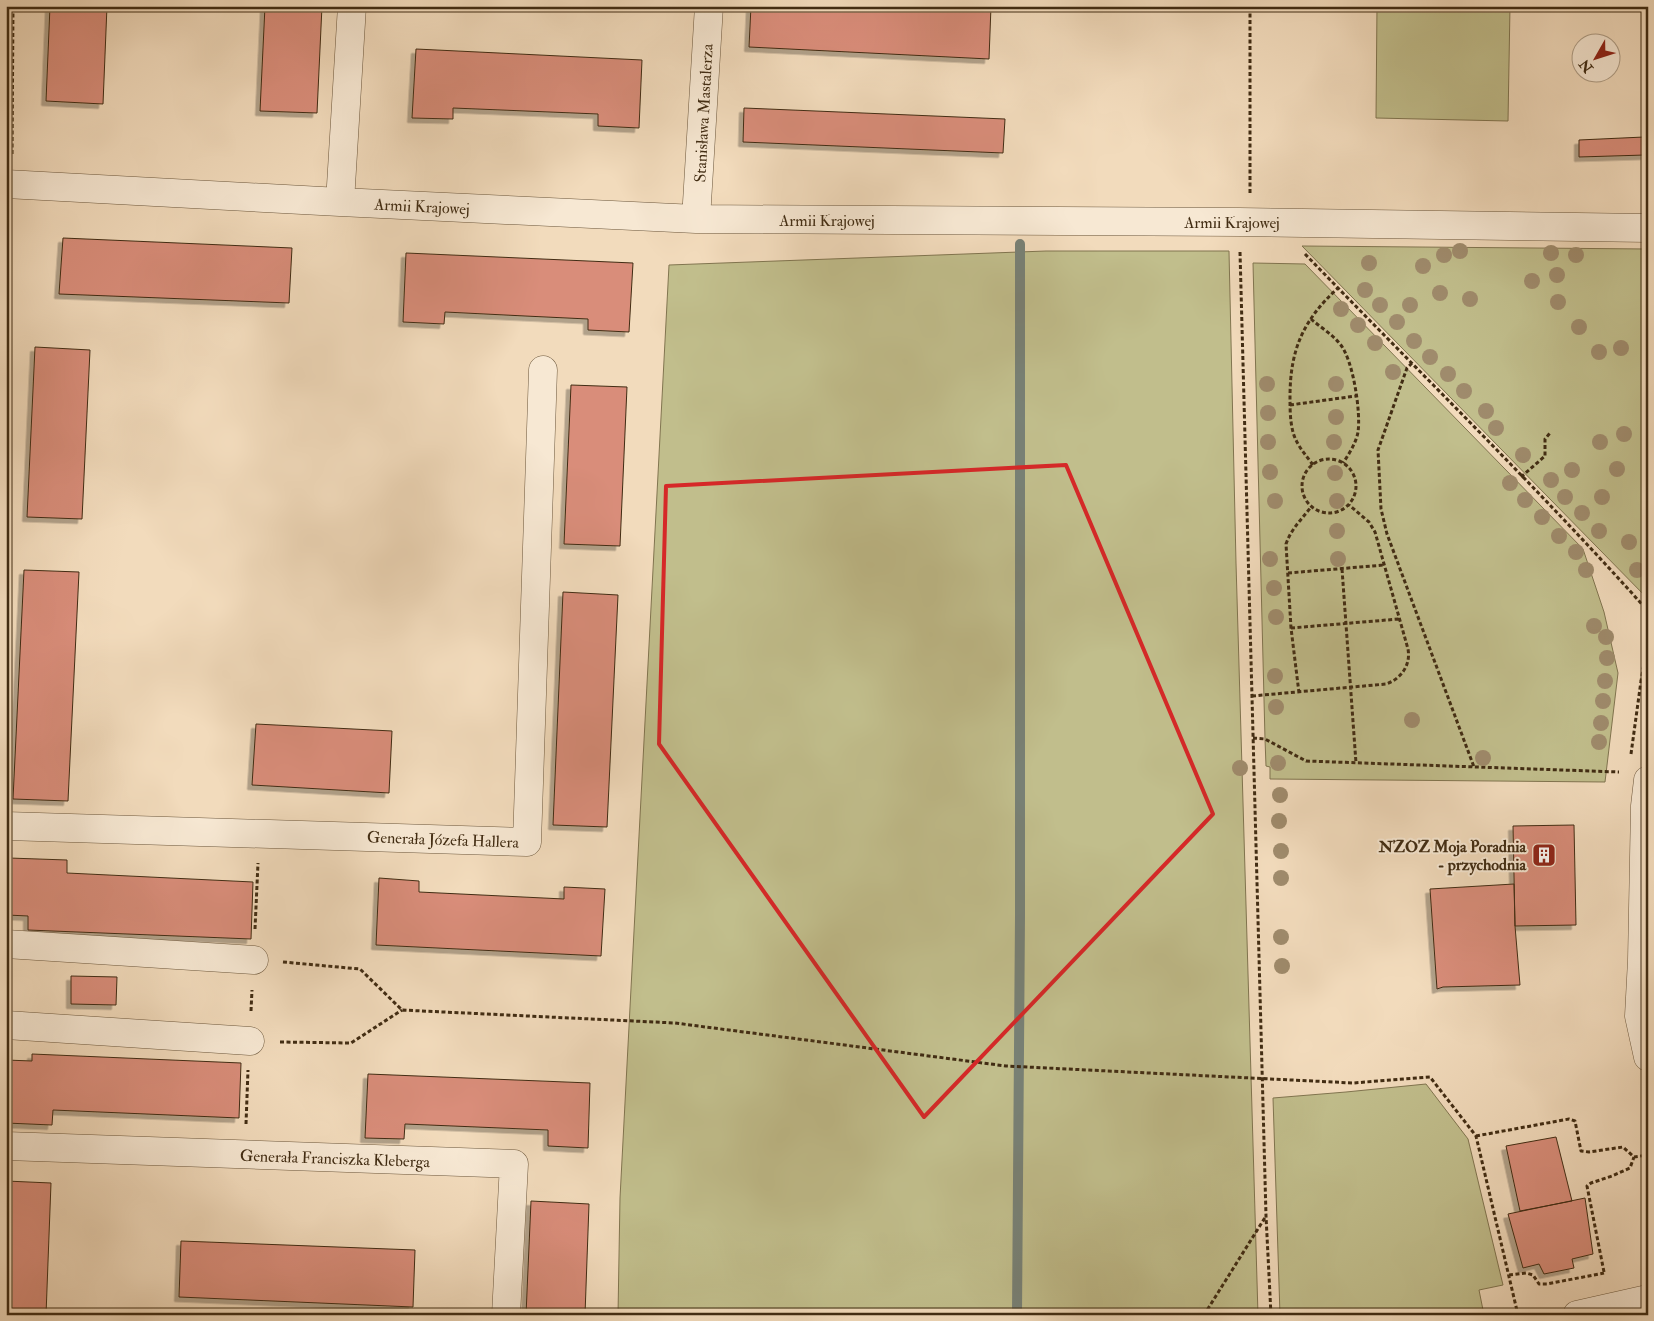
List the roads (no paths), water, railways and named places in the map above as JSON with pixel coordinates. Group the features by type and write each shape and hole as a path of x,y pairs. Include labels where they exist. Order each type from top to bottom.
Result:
{"street":[{"path":"340,202 352,6"},
{"name":"Stanisława Mastalerza","path":"696,219 709,6"},
{"name":"Armii Krajowej","path":"6,184 696,219 1239,222 1648,228"},
{"name":"Generała Józefa Hallera","path":"6,826 527,842 543,370"},
{"path":"1648,780 1644,806 1645,960 1639,1016 1648,1057"},
{"path":"6,944 254,960"},
{"path":"6,1024 250,1041"},
{"name":"Generała Franciszka Kleberga","path":"6,1146 514,1164 506,1315"},
{"path":"1577,1315 1648,1300"}],"waterway":[{"path":"1017,1315 1020,916 1020,244"}],"place":[{"name":"NZOZ Moja Poradnia - przychodnia","path":"1544,855"}]}
